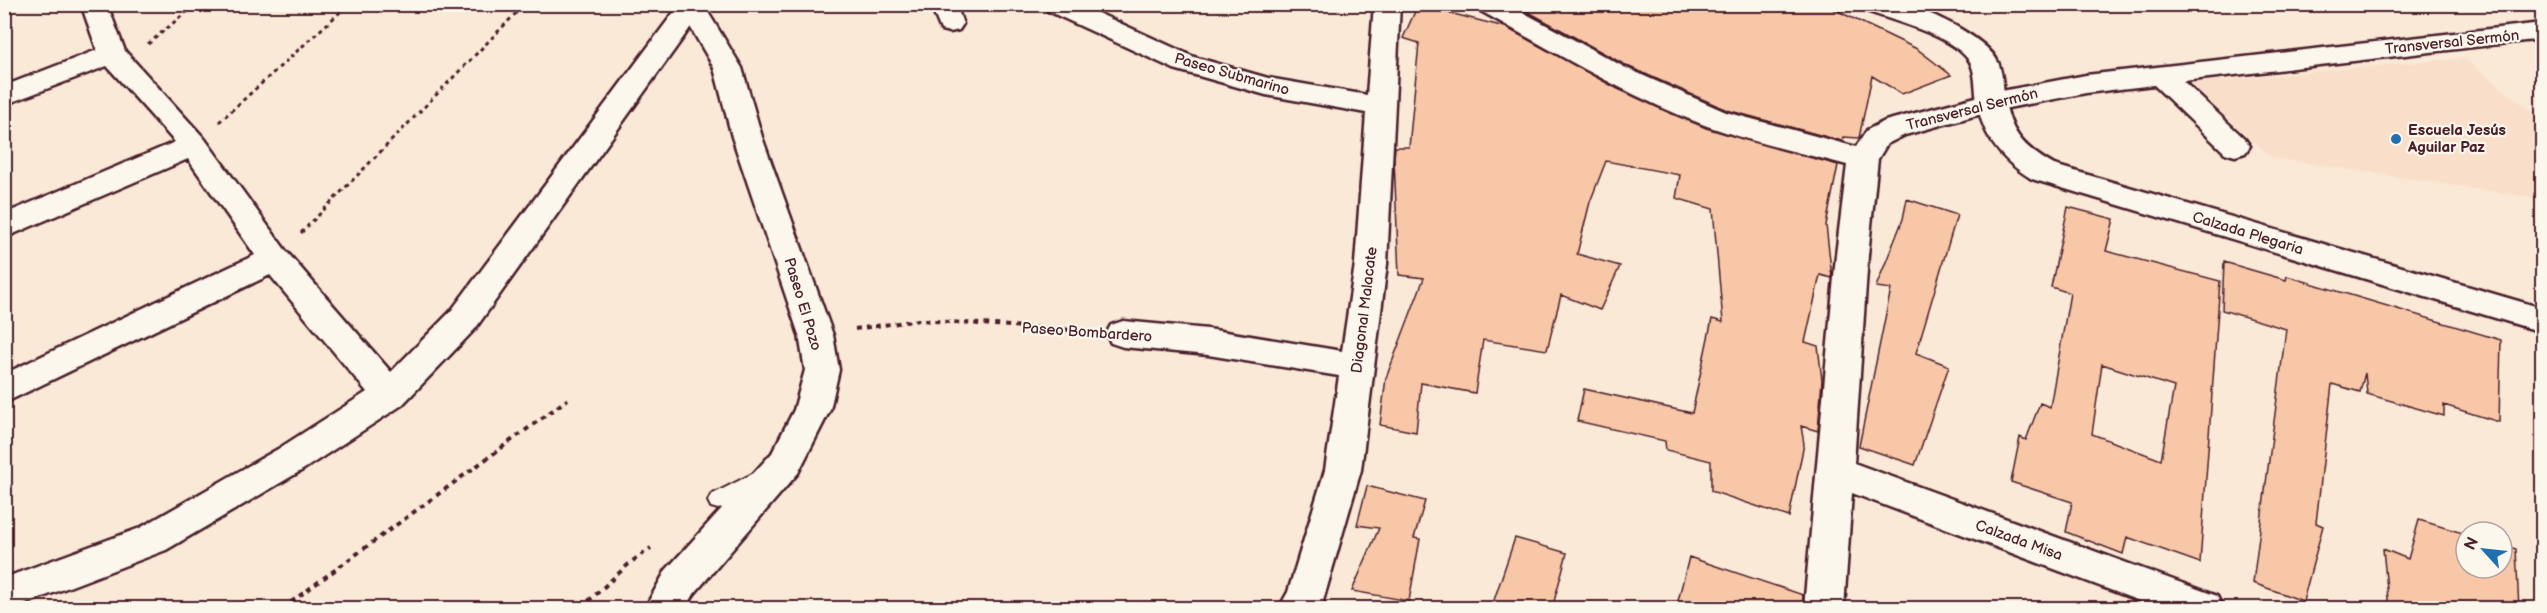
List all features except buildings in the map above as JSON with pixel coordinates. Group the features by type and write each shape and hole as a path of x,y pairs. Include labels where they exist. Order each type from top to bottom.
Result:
{"street":[{"path":"94,4 117,60 194,145 275,259 390,395"},
{"name":"Diagonal Malacate","path":"1310,606 1343,470 1371,264 1387,4"},
{"path":"1488,4 1610,71 1697,112 1782,139 1863,159"},
{"name":"Calzada Plegaria","path":"1873,4 1948,34 1978,53 1989,74 1990,102 2007,146 2017,158 2043,172 2542,320"},
{"name":"Paseo Submarino","path":"1057,5 1184,63 1266,86 1381,107"},
{"path":"4,595 153,539 291,459 390,395 463,320 691,6"},
{"name":"Paseo El Pozo","path":"665,609 680,582 785,464 812,410 822,370 816,335 747,137 728,68 691,6"},
{"name":"Transversal Sermón","path":"1824,609 1852,255 1863,159 1877,137 1895,128 1990,102 2086,84 2542,31"},
{"path":"4,96 117,60"},
{"path":"2160,75 2235,146"},
{"path":"4,226 194,145"},
{"path":"4,390 275,259"},
{"name":"Paseo Bombardero","path":"1123,334 1208,342 1357,366"},
{"name":"Calzada Misa","path":"1835,471 2204,609"}],"lane":[{"path":"718,501 785,464"}],"path":[{"path":"117,60 196,4"},
{"path":"194,145 349,4"},
{"path":"275,259 525,4"},
{"name":"Paseo Bombardero","path":"816,335 919,320 1123,334"},
{"path":"283,609 568,399"}],"shaded area":[{"name":"Escuela Jesús Aguilar Paz","path":"2464,58 2542,119 2542,199 2272,158 2188,83"}],"place":[{"name":"Escuela Jesús Aguilar Paz","path":"2396,139"}]}
